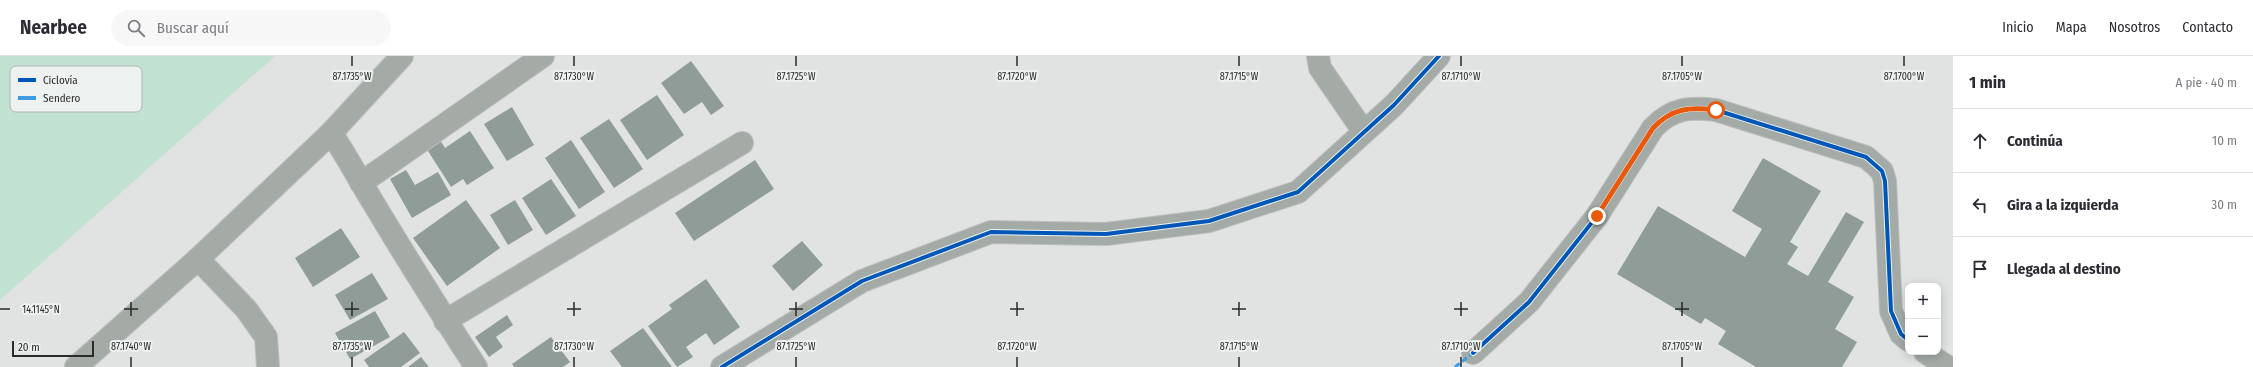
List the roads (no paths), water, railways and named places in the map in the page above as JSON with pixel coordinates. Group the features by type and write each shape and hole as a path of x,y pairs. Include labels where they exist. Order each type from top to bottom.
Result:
{"street":[{"path":"76,367 198,259 331,133 402,56"},
{"path":"361,183 543,56"},
{"path":"1318,56 1320,68 1364,132"},
{"path":"722,367 862,281 991,232 1106,234 1209,221 1298,192 1394,105 1439,56"},
{"path":"1473,353 1529,302 1597,216 1653,128 1663,117 1678,110 1696,108 1716,110 1866,157 1875,163 1882,171 1887,192 1891,311 1901,334 1905,337"},
{"path":"331,133 348,156 361,183 476,367"},
{"path":"446,321 742,143"},
{"path":"198,259 246,309 266,337 268,367"},
{"path":"1930,355 1948,367"}]}
